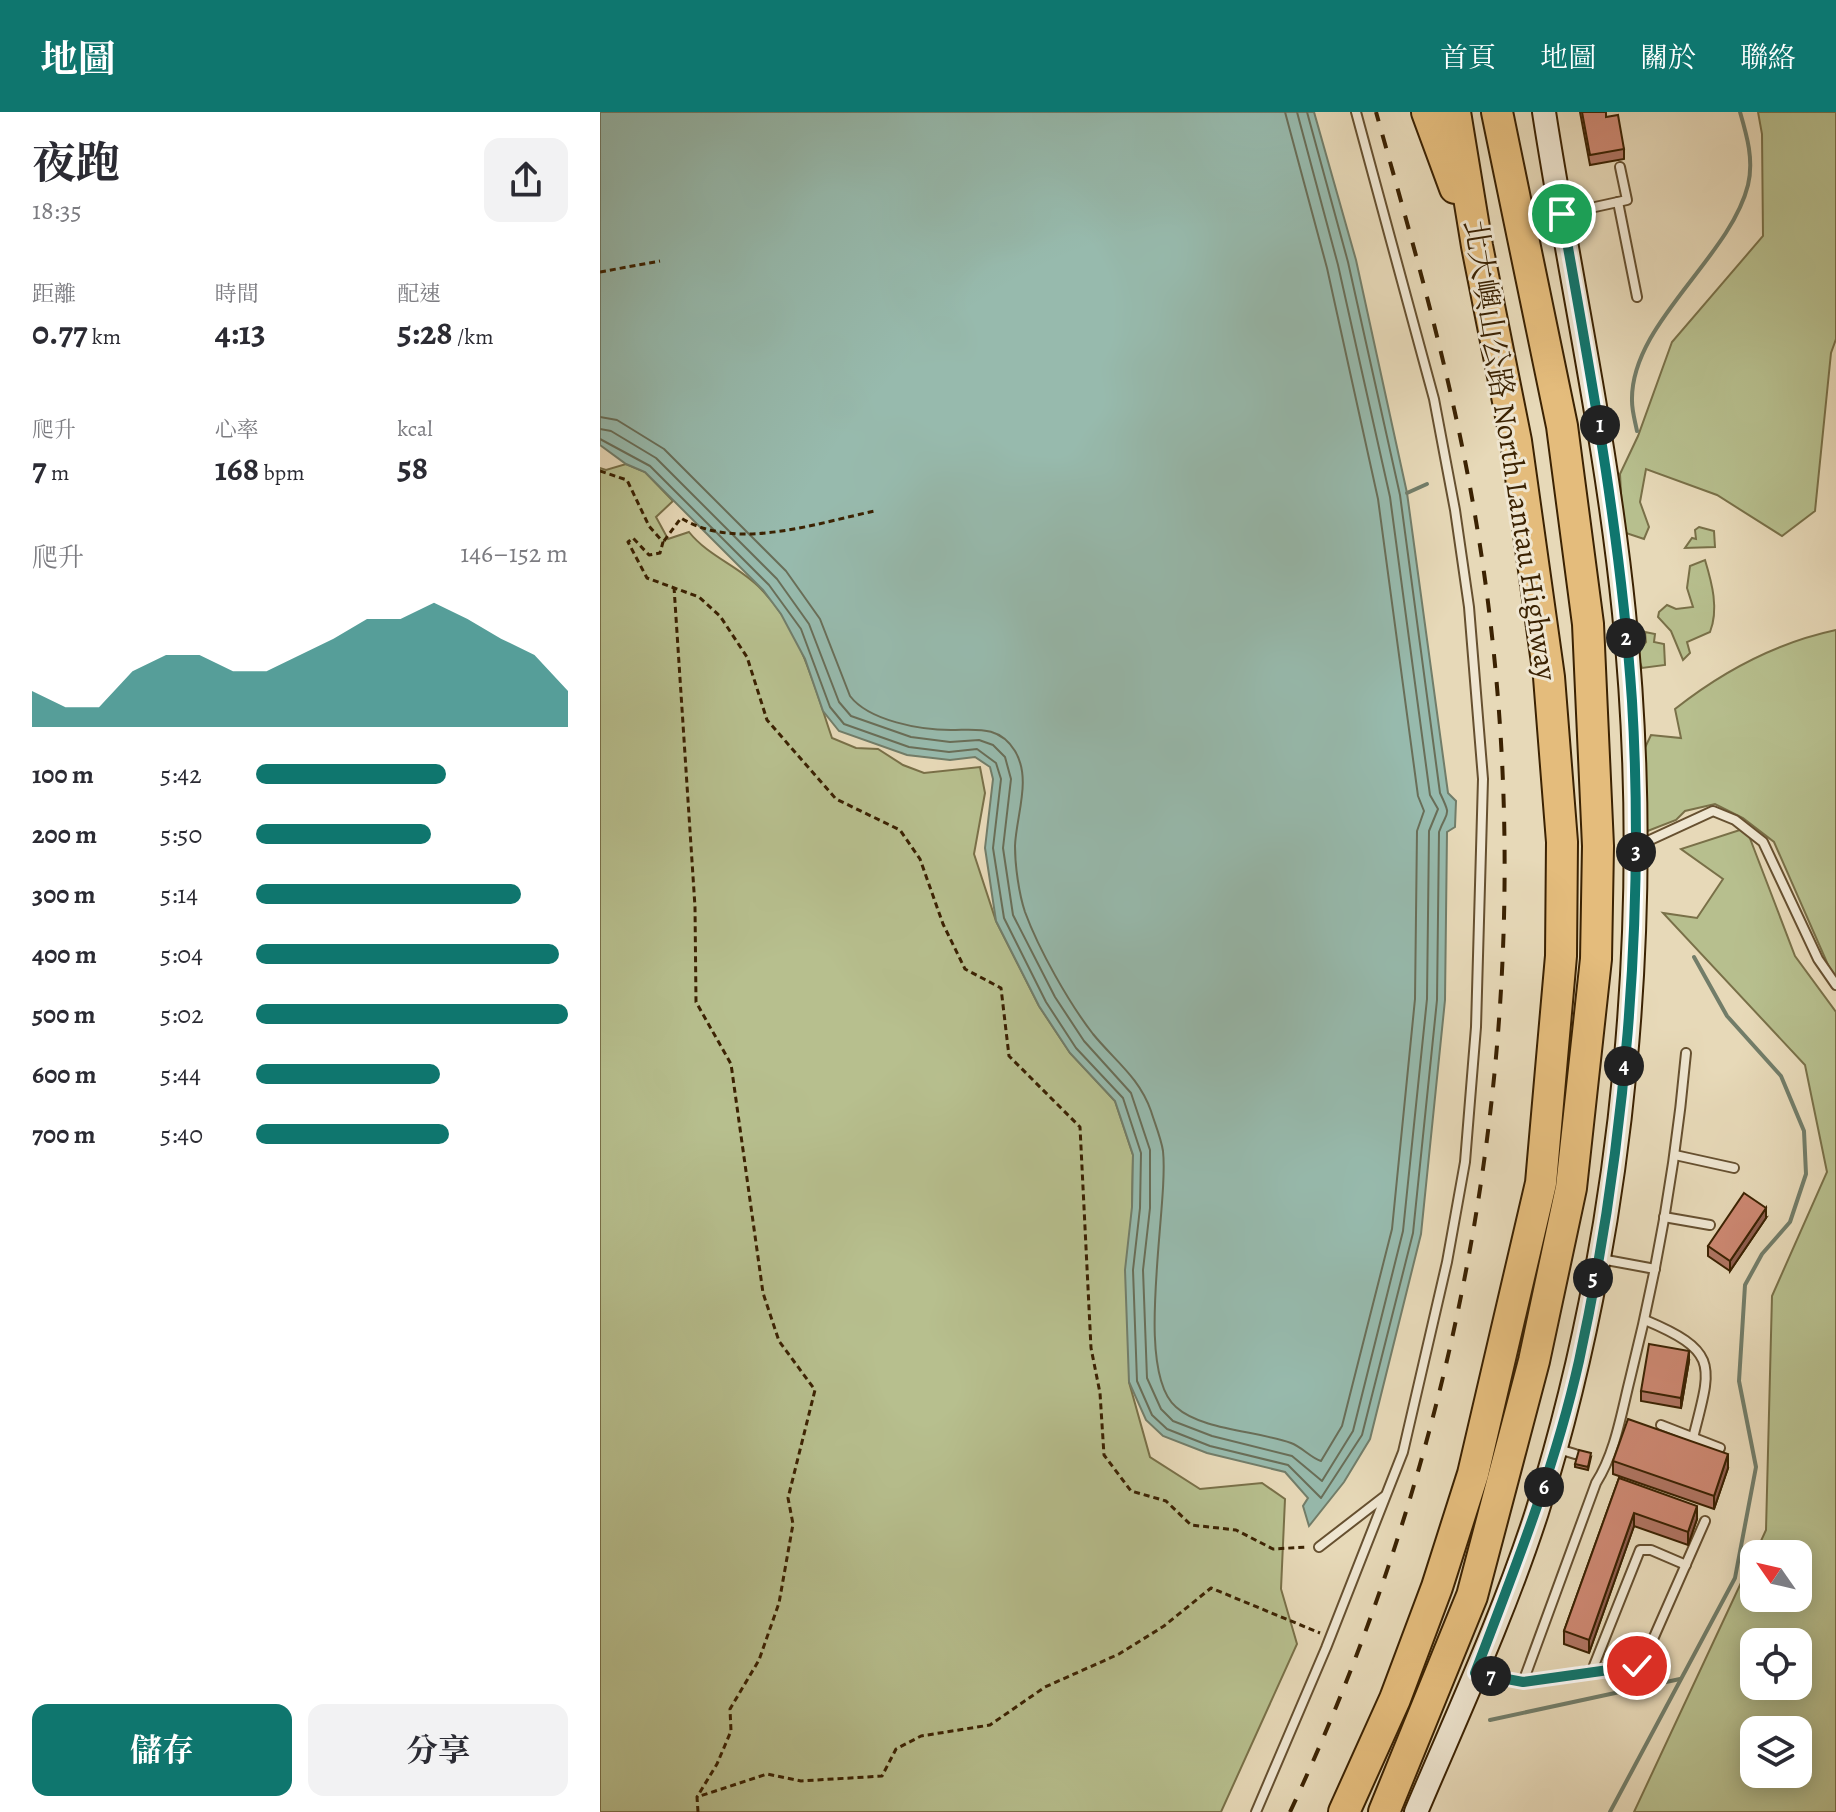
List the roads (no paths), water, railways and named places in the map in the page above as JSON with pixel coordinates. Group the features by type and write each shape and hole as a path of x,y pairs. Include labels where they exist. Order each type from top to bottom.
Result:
{"highway":[{"path":"1427,112 1477,246"},
{"name":"北大嶼山公路 North Lantau Highway","path":"1344,1812 1400,1685 1473,1474 1541,1183 1561,956 1562,842 1549,677 1516,441 1477,246 1455,112"},
{"name":"北大嶼山公路 North Lantau Highway","path":"1384,1812 1472,1596 1534,1361 1571,1188 1596,959 1598,846 1588,624 1562,426 1497,112"}],"main road":[{"path":"1416,1812 1475,1673 1536,1514 1565,1451 1621,1115 1637,846 1632,702 1604,446 1544,112"}],"lane":[{"path":"1256,1812 1403,1452 1447,1262 1465,1162 1476,1027 1483,779 1469,607 1434,399 1356,112"},
{"path":"1562,214 1627,200 1620,167"},
{"path":"1618,202 1637,297"},
{"path":"1637,846 1713,811 1735,820 1763,842 1818,959 1836,985"},
{"path":"1523,1682 1596,1483 1609,1459 1655,1269 1675,1155 1686,1053"},
{"path":"1675,1155 1734,1168"},
{"path":"1664,1217 1710,1225"},
{"path":"1596,1258 1655,1269"},
{"path":"1645,1320 1689,1341 1708,1370 1693,1438"},
{"path":"1661,1425 1720,1448"},
{"path":"1319,1547 1385,1496"},
{"path":"1475,1673 1523,1682 1643,1662 1705,1521"},
{"path":"1591,1673 1640,1550 1651,1550 1686,1565"}],"water":[{"path":"600,112 1314,112 1356,260 1407,493 1448,793 1456,801 1455,827 1447,832 1445,1000 1421,1234 1370,1439 1344,1482 1309,1526 1303,1506 1308,1498 1285,1472 1207,1453 1163,1436 1146,1420 1129,1382 1125,1270 1132,1207 1133,1155 1115,1101 1070,1053 1039,1006 996,921 985,848 993,779 990,767 975,757 950,760 907,755 839,731 823,711 805,659 781,614 763,590 645,472 626,464 600,445"}],"waterway":[{"path":"1637,431 1632,401 1636,373 1647,345 1663,318 1722,239 1738,212 1748,185 1750,157 1740,112"},
{"path":"1407,493 1427,484"},
{"path":"1610,1812 1735,1578 1756,1467 1739,1381 1745,1285 1762,1254 1790,1222 1806,1174 1804,1131 1781,1076 1727,1016 1694,957"},
{"path":"1490,1720 1680,1679"}],"railway":[{"path":"1290,1812 1355,1659 1409,1503 1451,1343 1481,1181 1499,1017 1505,852 1497,686 1476,521 1444,366 1376,112"}]}
